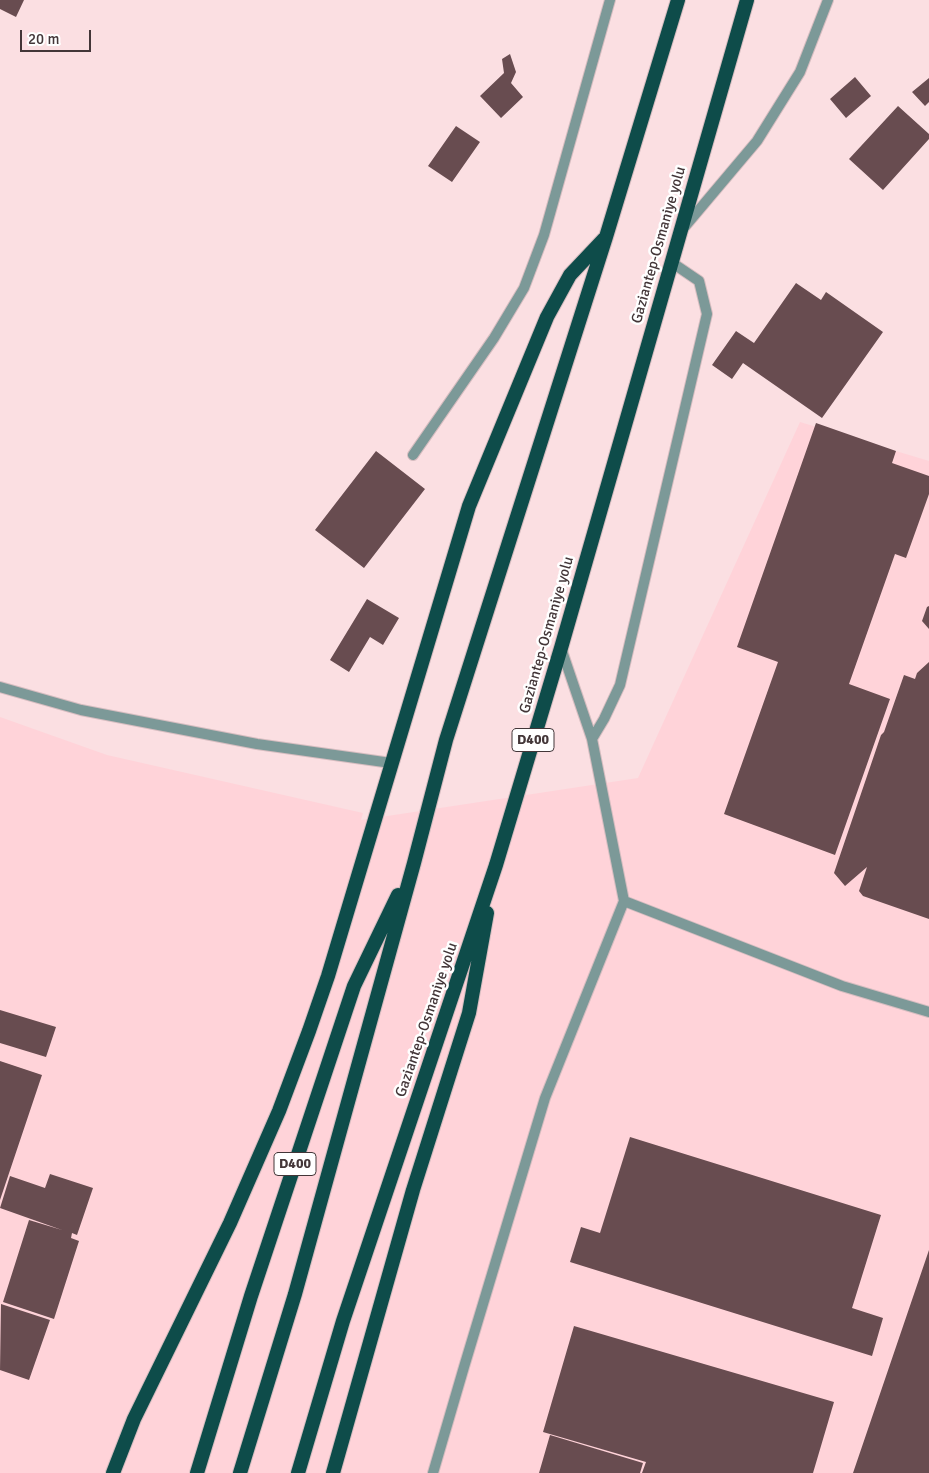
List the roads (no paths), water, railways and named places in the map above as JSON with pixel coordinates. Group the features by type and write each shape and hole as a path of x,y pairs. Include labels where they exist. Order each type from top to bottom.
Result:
{"highway":[{"name":"D400","path":"240,1473 295,1294 446,740 606,237 678,0"},
{"name":"Gaziantep-Osmaniye yolu","path":"298,1473 343,1321 496,865 561,648 747,0"},
{"path":"113,1473 134,1418 230,1223 279,1110 309,1032 328,976 469,506 547,317 570,275 606,237"},
{"name":"D400","path":"197,1473 251,1296 354,986 414,862"},
{"name":"D400","path":"333,1473 413,1190 469,1013 496,865"}],"street":[{"path":"413,455 494,338 524,288 544,235 610,0"},
{"path":"680,232 757,141 800,72 828,0"},
{"path":"592,739 620,685 707,314 699,281 671,262"},
{"path":"433,1473 545,1098 624,900 592,739 561,648"},
{"path":"0,687 81,710 257,744 391,763"},
{"path":"624,900 842,986 929,1012"}]}
